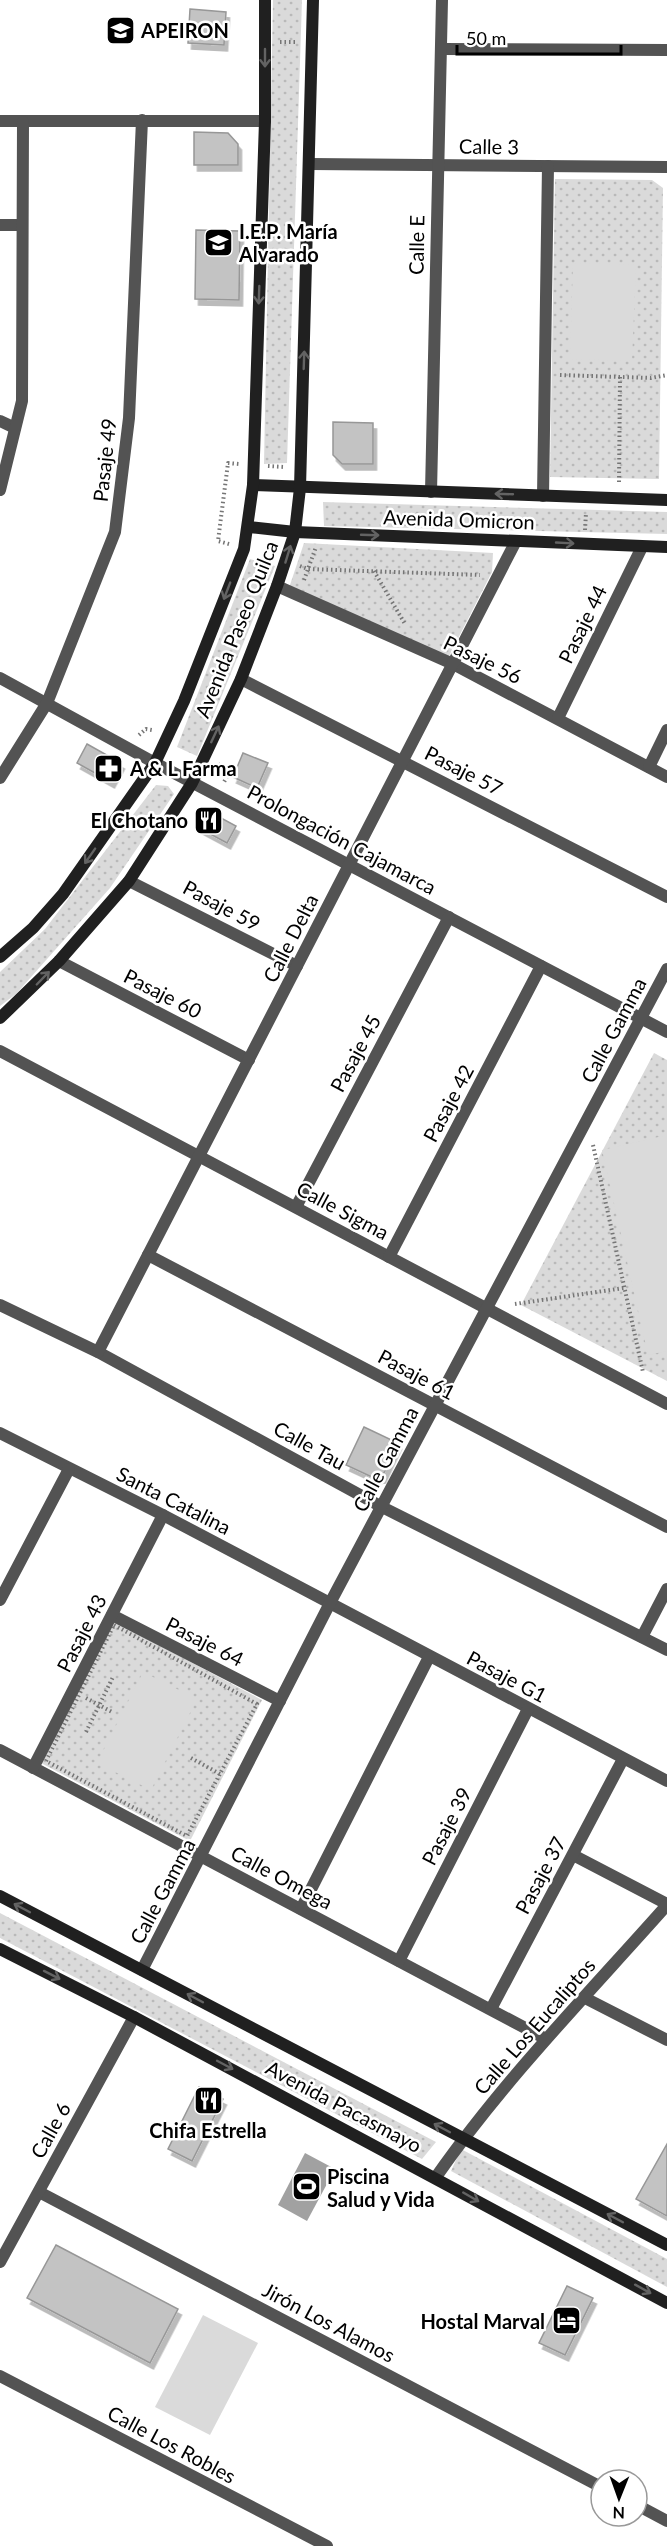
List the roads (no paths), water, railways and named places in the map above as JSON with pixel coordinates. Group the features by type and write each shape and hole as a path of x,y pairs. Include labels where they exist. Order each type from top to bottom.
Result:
{"main road":[{"name":"Avenida Paseo Quilca","path":"0,957 33,927 63,894 155,763 184,701 244,549 254,485 265,121 265,0"},
{"name":"Avenida Paseo Quilca","path":"0,1018 58,961 129,880 192,783 241,679 295,532 300,488 313,0"},
{"name":"Avenida Omicron","path":"254,485 667,500"},
{"name":"Avenida Omicron","path":"249,527 295,532 667,547"},
{"name":"Avenida Pacasmayo","path":"0,1896 667,2245"},
{"name":"Avenida Pacasmayo","path":"0,1949 135,2017 667,2303"}],"street":[{"name":"Calle E","path":"431,492 442,0"},
{"path":"441,49 667,50"},
{"name":"Pasaje 49","path":"0,778 47,703 115,532 129,418 142,120"},
{"path":"0,121 265,121"},
{"path":"0,490 22,401 23,122"},
{"name":"Calle 3","path":"310,164 667,166"},
{"path":"543,496 548,166"},
{"path":"0,225 22,225"},
{"path":"0,421 15,428"},
{"path":"667,494 667,500"},
{"name":"Calle Delta","path":"98,1353 516,541"},
{"name":"Pasaje 44","path":"558,718 642,547"},
{"name":"Pasaje 56","path":"277,586 453,664 667,777"},
{"name":"Prolongación Cajamarca","path":"0,678 192,783 667,1032"},
{"name":"Pasaje 57","path":"241,679 667,897"},
{"path":"649,767 667,730"},
{"name":"Pasaje 59","path":"129,880 297,966"},
{"name":"Pasaje 45","path":"296,1207 449,917"},
{"name":"Pasaje 60","path":"58,961 249,1060"},
{"name":"Pasaje 42","path":"389,1257 542,966"},
{"name":"Calle Gamma","path":"142,1970 202,1857 329,1605 667,969"},
{"name":"Calle Sigma","path":"0,1051 667,1404"},
{"name":"Pasaje 61","path":"148,1255 667,1527"},
{"name":"Calle Tau","path":"0,1305 98,1353 382,1507 667,1650"},
{"name":"Santa Catalina","path":"0,1433 163,1515 329,1605"},
{"path":"0,1600 69,1468"},
{"name":"Pasaje 43","path":"33,1768 163,1515"},
{"path":"642,1637 667,1589"},
{"name":"Pasaje G1","path":"329,1605 667,1781"},
{"name":"Pasaje 64","path":"112,1615 280,1701"},
{"path":"301,1909 429,1657"},
{"name":"Pasaje 39","path":"399,1961 528,1709"},
{"name":"Calle Omega","path":"0,1750 546,2039"},
{"name":"Pasaje 37","path":"491,2009 623,1759"},
{"path":"573,1855 667,1905"},
{"name":"Calle Los Eucaliptos","path":"436,2177 463,2139 546,2039 667,1905"},
{"path":"585,1998 667,2040"},
{"name":"Calle 6","path":"0,2262 135,2017"},
{"name":"Jirón Los Alamos","path":"39,2192 589,2481"},
{"name":"Calle Los Robles","path":"0,2376 327,2546"},
{"path":"649,2511 667,2521"}],"place":[{"name":"APEIRON","path":"120,30"},
{"name":"I.E.P. María Alvarado","path":"218,242"},
{"name":"A & L Farma","path":"109,768"},
{"name":"El Chotano","path":"209,820"},
{"name":"Chifa Estrella","path":"208,2100"},
{"name":"Piscina Salud y Vida","path":"306,2187"},
{"name":"Hostal Marval","path":"566,2321"}]}
